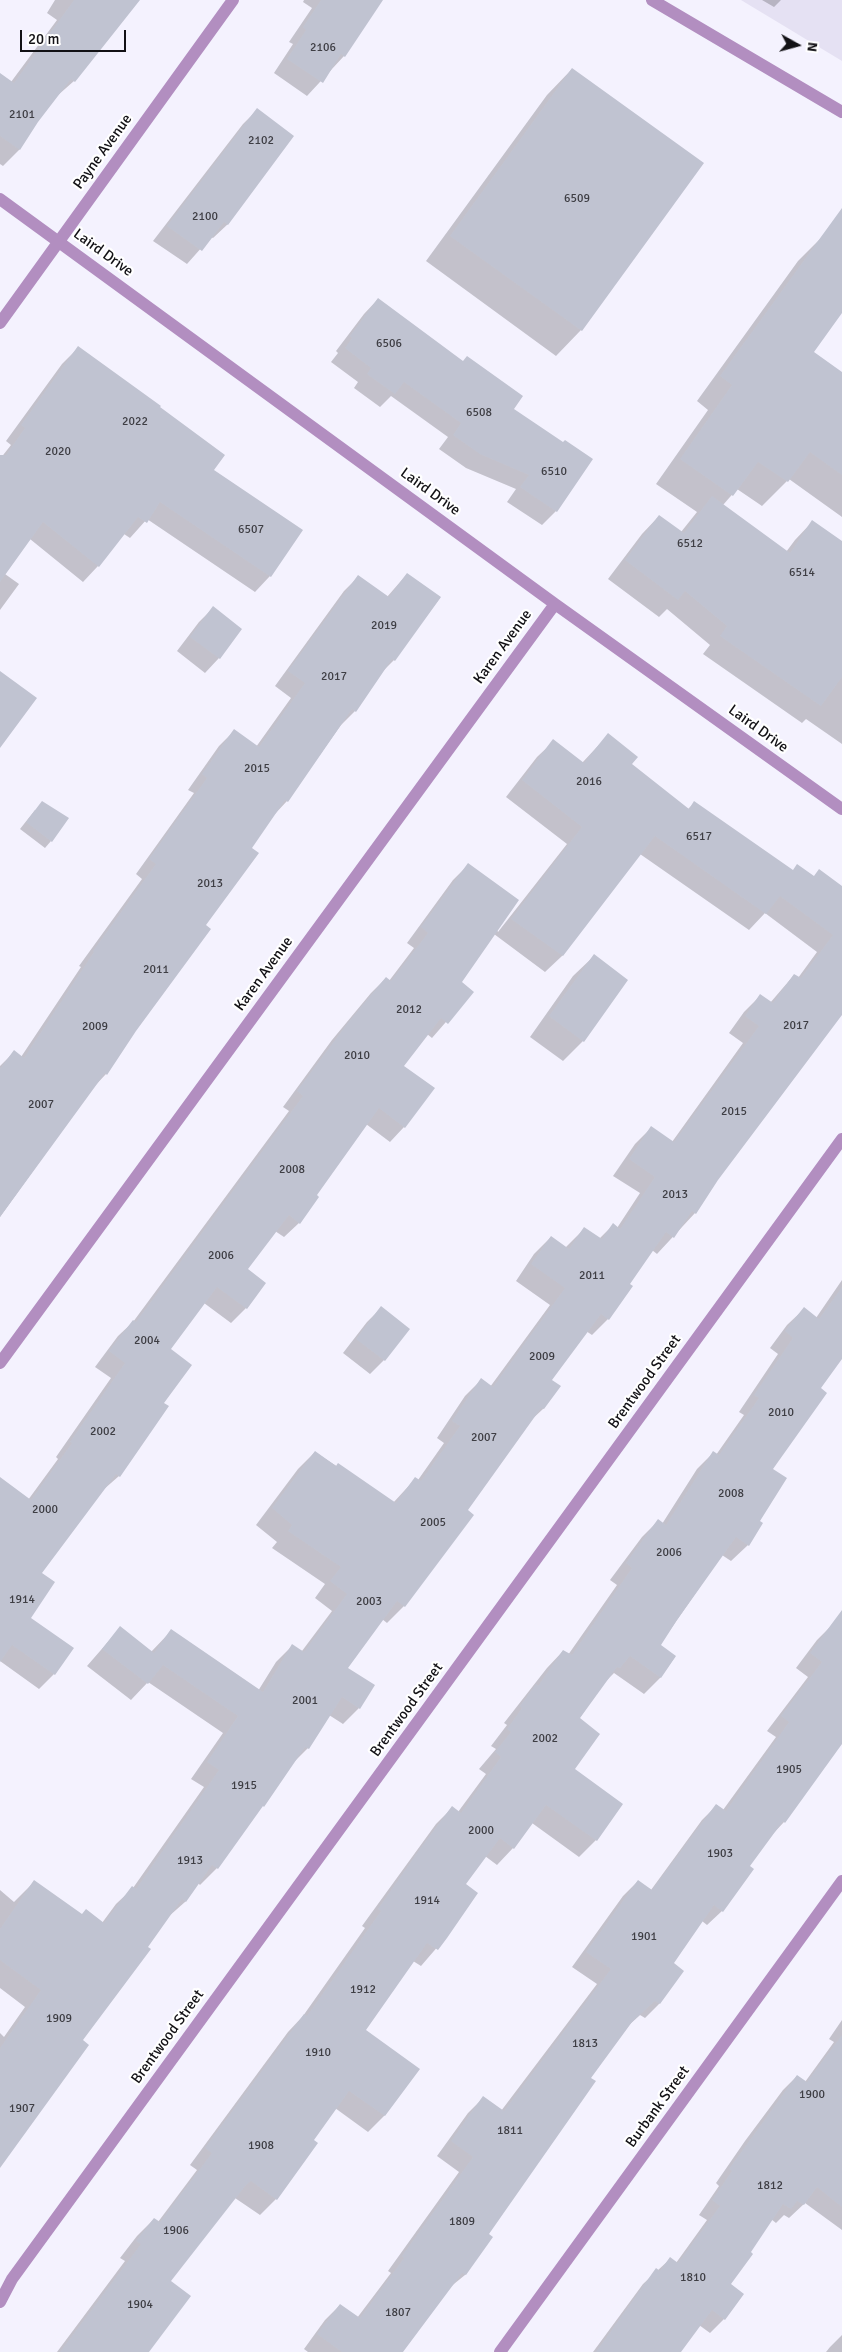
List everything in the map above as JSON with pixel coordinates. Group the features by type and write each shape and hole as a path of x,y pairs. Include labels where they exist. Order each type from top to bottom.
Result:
{"street":[{"name":"Payne Avenue","path":"0,323 233,0"},
{"path":"652,0 842,112"},
{"name":"Laird Drive","path":"0,199 555,604 842,809"},
{"name":"Karen Avenue","path":"0,1363 555,604"},
{"name":"Brentwood Street","path":"0,2302 18,2271 842,1139"},
{"name":"Burbank Street","path":"500,2352 842,1881"}],"shaded area":[{"path":"741,0 842,0 842,61"}],"building":[{"path":"74,0 140,0 75,82 71,79 38,122 20,150 0,136 0,73 14,83"},
{"path":"321,0 383,0 345,57 341,54 323,83 287,59 306,30 303,27"},
{"path":"572,68 704,163 582,331 450,236"},
{"path":"257,108 294,136 228,225 224,222 202,251 167,226"},
{"path":"842,208 842,313 814,352 842,372 842,475 810,452 788,482 758,462 733,496 680,459 732,385 720,376"},
{"path":"378,298 463,361 467,356 523,396 514,409 563,442 565,440 593,459 557,512 520,487 529,475 480,454 453,435 461,423 404,382 395,394 367,374 371,368 345,348 352,338 350,336"},
{"path":"78,346 225,455 214,470 303,530 271,577 160,502 147,523 138,517 99,567 43,522 0,582 0,455 6,455 25,428 21,425"},
{"path":"712,496 790,553 812,520 842,541 842,677 821,706 720,636 727,626 685,591 678,600 625,560 659,515 684,533"},
{"path":"407,573 441,597 395,661 392,659 356,712 352,709 288,802 285,800 252,848 259,853 206,925 211,929 136,1031 107,1075 105,1073 0,1217 0,1069 14,1050 24,1058 93,951 156,864 149,859 207,778 202,774 234,729 259,747 305,683 288,671 358,575 389,597"},
{"path":"213,606 242,629 220,659 190,637"},
{"path":"0,671 37,698 0,748"},
{"path":"608,733 638,757 632,764 689,809 694,801 793,870 797,864 814,876 819,869 842,886 842,1015 718,1180 696,1214 692,1211 674,1238 666,1232 630,1284 633,1286 609,1320 601,1314 552,1380 561,1386 544,1409 541,1408 468,1510 474,1515 405,1607 397,1601 348,1668 375,1685 360,1709 342,1697 309,1749 305,1747 218,1869 212,1865 186,1902 182,1899 148,1947 151,1949 83,2040 89,2045 0,2168 0,2048 41,1990 0,1960 0,1929 34,1880 82,1914 86,1909 104,1923 132,1886 136,1889 219,1770 207,1762 238,1716 163,1665 148,1684 102,1649 120,1626 154,1653 171,1629 263,1692 292,1644 304,1652 347,1594 330,1581 341,1567 288,1531 292,1525 272,1508 315,1451 336,1466 338,1463 396,1503 415,1477 421,1481 460,1426 452,1421 481,1378 493,1387 565,1288 531,1264 551,1236 569,1249 584,1227 602,1239 613,1223 620,1229 655,1177 629,1159 651,1126 674,1142 759,1026 745,1016 760,994 773,1003 794,974 801,978 833,935 780,896 766,914 655,836 563,956 511,919 582,827 522,780 553,739 584,763"},
{"path":"42,801 69,818 52,842 26,822"},
{"path":"468,863 519,900 462,982 474,992 448,1024 441,1018 404,1066 435,1088 405,1128 379,1108 317,1195 319,1197 300,1224 289,1215 248,1269 266,1283 247,1309 217,1287 171,1349 192,1365 164,1403 169,1406 120,1477 116,1474 42,1573 55,1582 31,1618 74,1648 55,1675 12,1645 0,1662 0,1477 31,1500 72,1443 70,1442 125,1363 109,1351 133,1320 136,1322 303,1096 297,1091 347,1024 386,977 391,981 428,933 421,927"},
{"path":"594,954 628,980 584,1042 549,1016"},
{"path":"842,1287 842,1359 821,1388 827,1393 773,1469 787,1478 760,1521 763,1523 749,1546 736,1537 677,1620 661,1645 676,1656 661,1678 630,1656 620,1668 617,1667 580,1718 600,1734 575,1769 623,1804 597,1841 546,1805 514,1849 500,1838 466,1884 478,1893 447,1938 438,1950 427,1943 366,2030 420,2069 385,2116 349,2091 314,2140 318,2143 277,2200 251,2181 246,2185 171,2281 191,2296 149,2352 60,2352 141,2244 136,2241 154,2218 160,2222 212,2153 205,2148 304,2014 307,2016 381,1911 378,1909 417,1853 452,1806 461,1813 501,1757 495,1752 511,1732 507,1729 522,1708 520,1706 536,1684 538,1686 563,1650 572,1655 632,1568 626,1563 658,1519 666,1525 713,1451 719,1455 759,1398 754,1395 793,1338 785,1331 804,1307 819,1319"},
{"path":"381,1306 410,1329 385,1361 356,1339"},
{"path":"842,1610 842,1744 785,1823 783,1821 750,1866 754,1869 723,1912 714,1905 674,1963 684,1971 660,2004 655,2001 632,2022 591,2078 596,2081 489,2234 493,2237 466,2275 462,2273 403,2352 342,2352 317,2334 340,2304 360,2318 404,2258 402,2256 473,2157 451,2141 483,2096 504,2111 611,1969 586,1952 638,1880 652,1890 716,1804 726,1811 789,1722 781,1716 822,1662 810,1653"},
{"path":"842,2035 842,2207 817,2187 804,2205 797,2201 791,2209 783,2204 751,2252 753,2254 731,2284 744,2294 725,2320 712,2310 681,2352 596,2352 656,2268 660,2271 670,2257 678,2263 720,2206 712,2200 732,2171 729,2169 797,2075 807,2082"}]}
